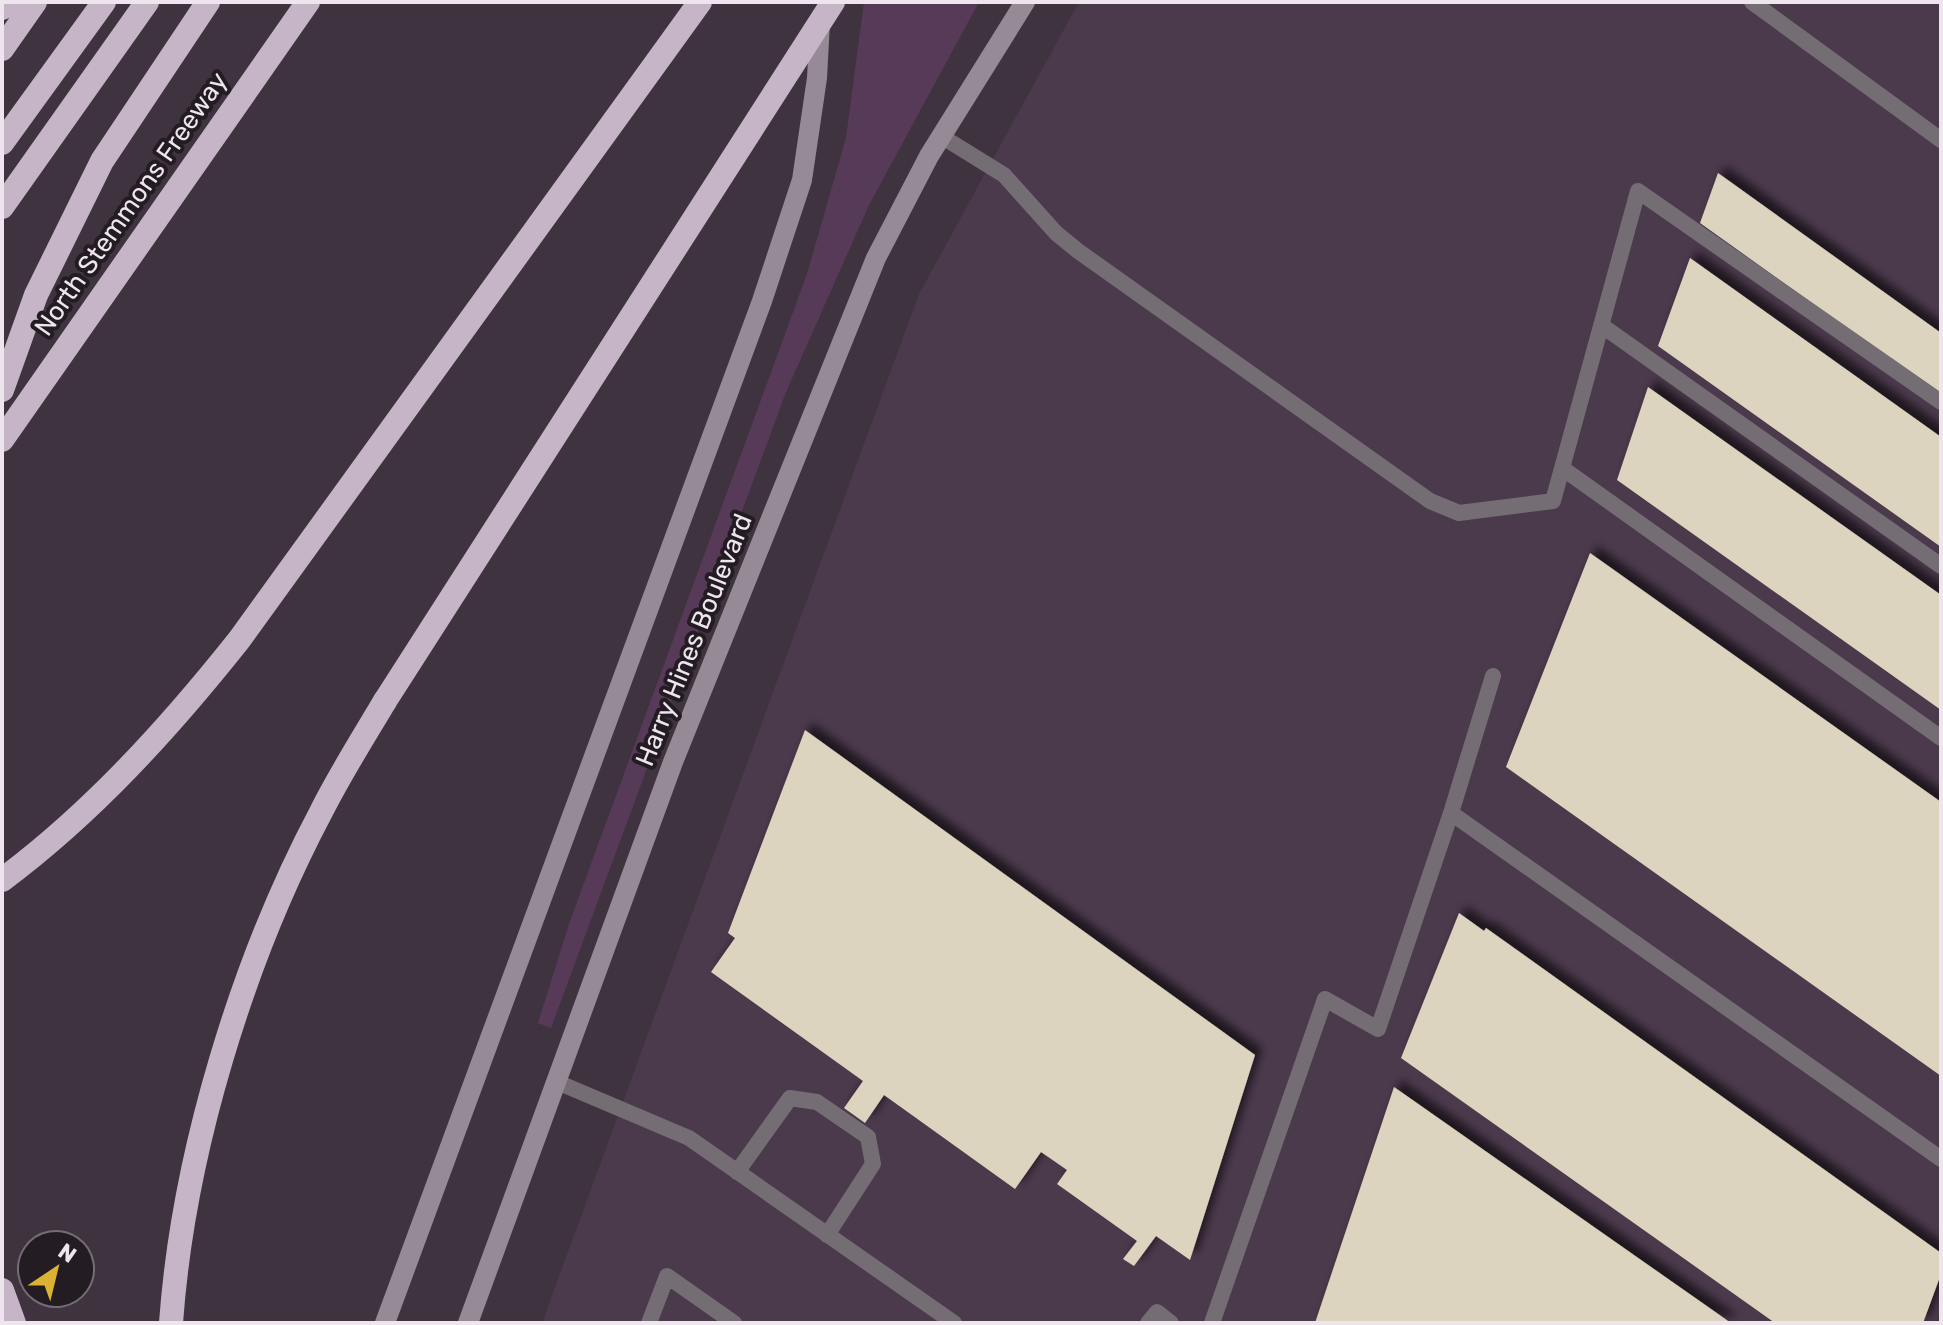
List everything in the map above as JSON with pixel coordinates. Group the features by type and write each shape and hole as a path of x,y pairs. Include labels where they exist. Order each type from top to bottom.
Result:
{"highway":[{"path":"2,8 7,2"},
{"path":"2,49 35,2"},
{"path":"2,143 104,2"},
{"path":"2,207 147,2"},
{"path":"2,390 36,295 102,161 208,2"},
{"name":"North Stemmons Freeway","path":"3,438 308,2"},
{"path":"2,880 108,787 215,671 700,2"},
{"path":"171,1323 174,1284 206,1114 237,1013 281,899 320,813 385,701 833,2"},
{"path":"2,1290 14,1323"}],"main road":[{"name":"Harry Hines Boulevard","path":"385,1323 777,256 802,180 817,78 822,2"},
{"name":"Harry Hines Boulevard","path":"468,1323 673,762 876,258 941,136 1025,2"}],"lane":[{"path":"1752,2 1941,140"},
{"path":"941,136 1004,175 1056,233 1078,251 1430,501 1459,513 1553,501 1638,191 1941,402"},
{"path":"1601,325 1941,566"},
{"path":"1562,468 1941,738"},
{"path":"1212,1323 1325,999 1378,1029 1451,813 1493,676"},
{"path":"1451,813 1941,1159"},
{"path":"557,1082 689,1138 954,1323"},
{"path":"737,1172 790,1098 817,1102 868,1137 873,1164 827,1235"},
{"path":"649,1323 667,1276 734,1323"},
{"path":"1148,1323 1157,1312 1171,1323"}],"shaded area":[{"path":"864,2 979,2 869,205 786,392 551,1028 538,1023 569,924 807,274 846,138"},
{"path":"1079,2 1941,2 1941,1309 1936,1323 542,1323 919,294"}],"building":[{"path":"1718,173 1941,333 1941,395 1700,223"},
{"path":"1690,258 1941,437 1941,547 1658,346"},
{"path":"1648,387 1941,595 1941,710 1617,480"},
{"path":"1590,553 1941,802 1941,1076 1506,767"},
{"path":"805,730 1255,1055 1190,1260 1156,1236 1134,1266 1123,1259 1137,1241 1057,1184 1067,1170 1041,1152 1015,1189 884,1095 865,1123 844,1108 863,1081 711,972 735,938 728,933"},
{"path":"1459,913 1484,931 1486,928 1941,1253 1941,1274 1923,1323 1775,1323 1401,1058"},
{"path":"1394,1087 1731,1323 1315,1323"}]}
